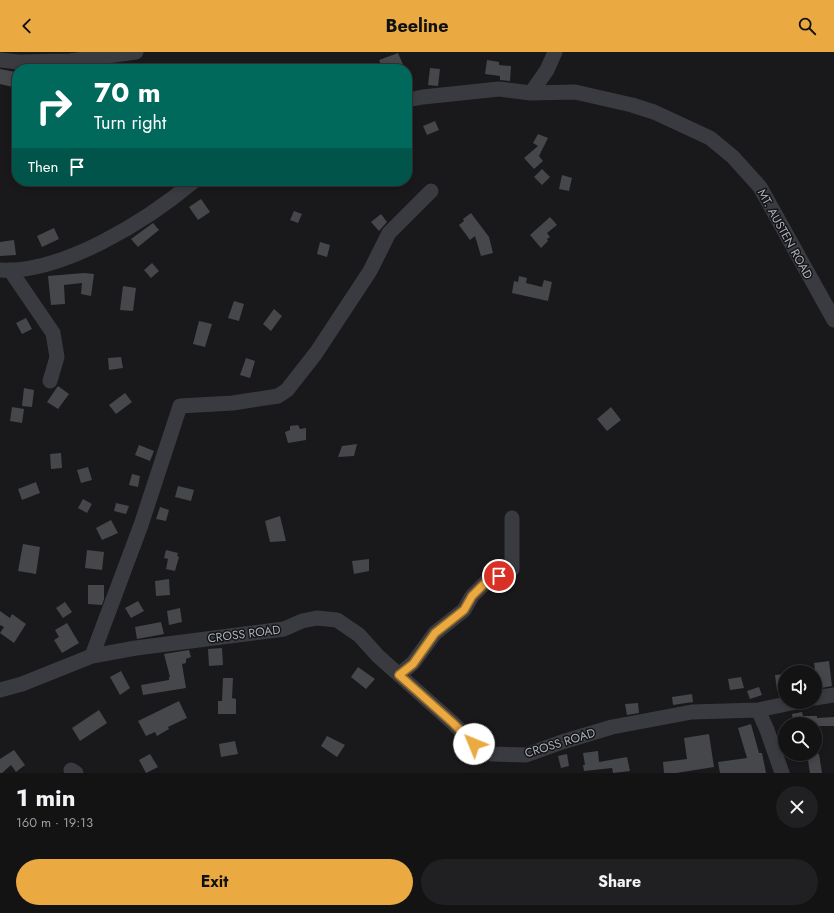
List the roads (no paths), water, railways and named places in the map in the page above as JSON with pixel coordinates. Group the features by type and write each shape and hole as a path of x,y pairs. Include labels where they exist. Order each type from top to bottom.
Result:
{"street":[{"path":"0,60 19,62 70,61 136,52"},
{"path":"530,93 548,70 555,52"},
{"name":"MT. AUSTEN ROAD","path":"412,99 499,89 530,93 575,92 632,104 654,112 710,138 733,157 760,187 834,320"},
{"path":"50,381 57,357 53,333 5,270 48,263 75,254 113,236 178,195 188,186"},
{"path":"92,656 141,525 180,406 240,402 278,396 287,390 316,353 370,271 389,233 431,191"},
{"path":"399,675 413,664 435,633 464,610 472,596 486,582 512,569 512,518"},
{"name":"CROSS ROAD","path":"0,690 22,684 92,656 136,648 284,629 302,621 316,618 337,620 359,635 378,656 453,723 474,744 492,754 526,755 562,742 612,727 692,712 758,710 778,706"},
{"path":"822,697 834,695"},
{"path":"758,710 782,773"}]}
